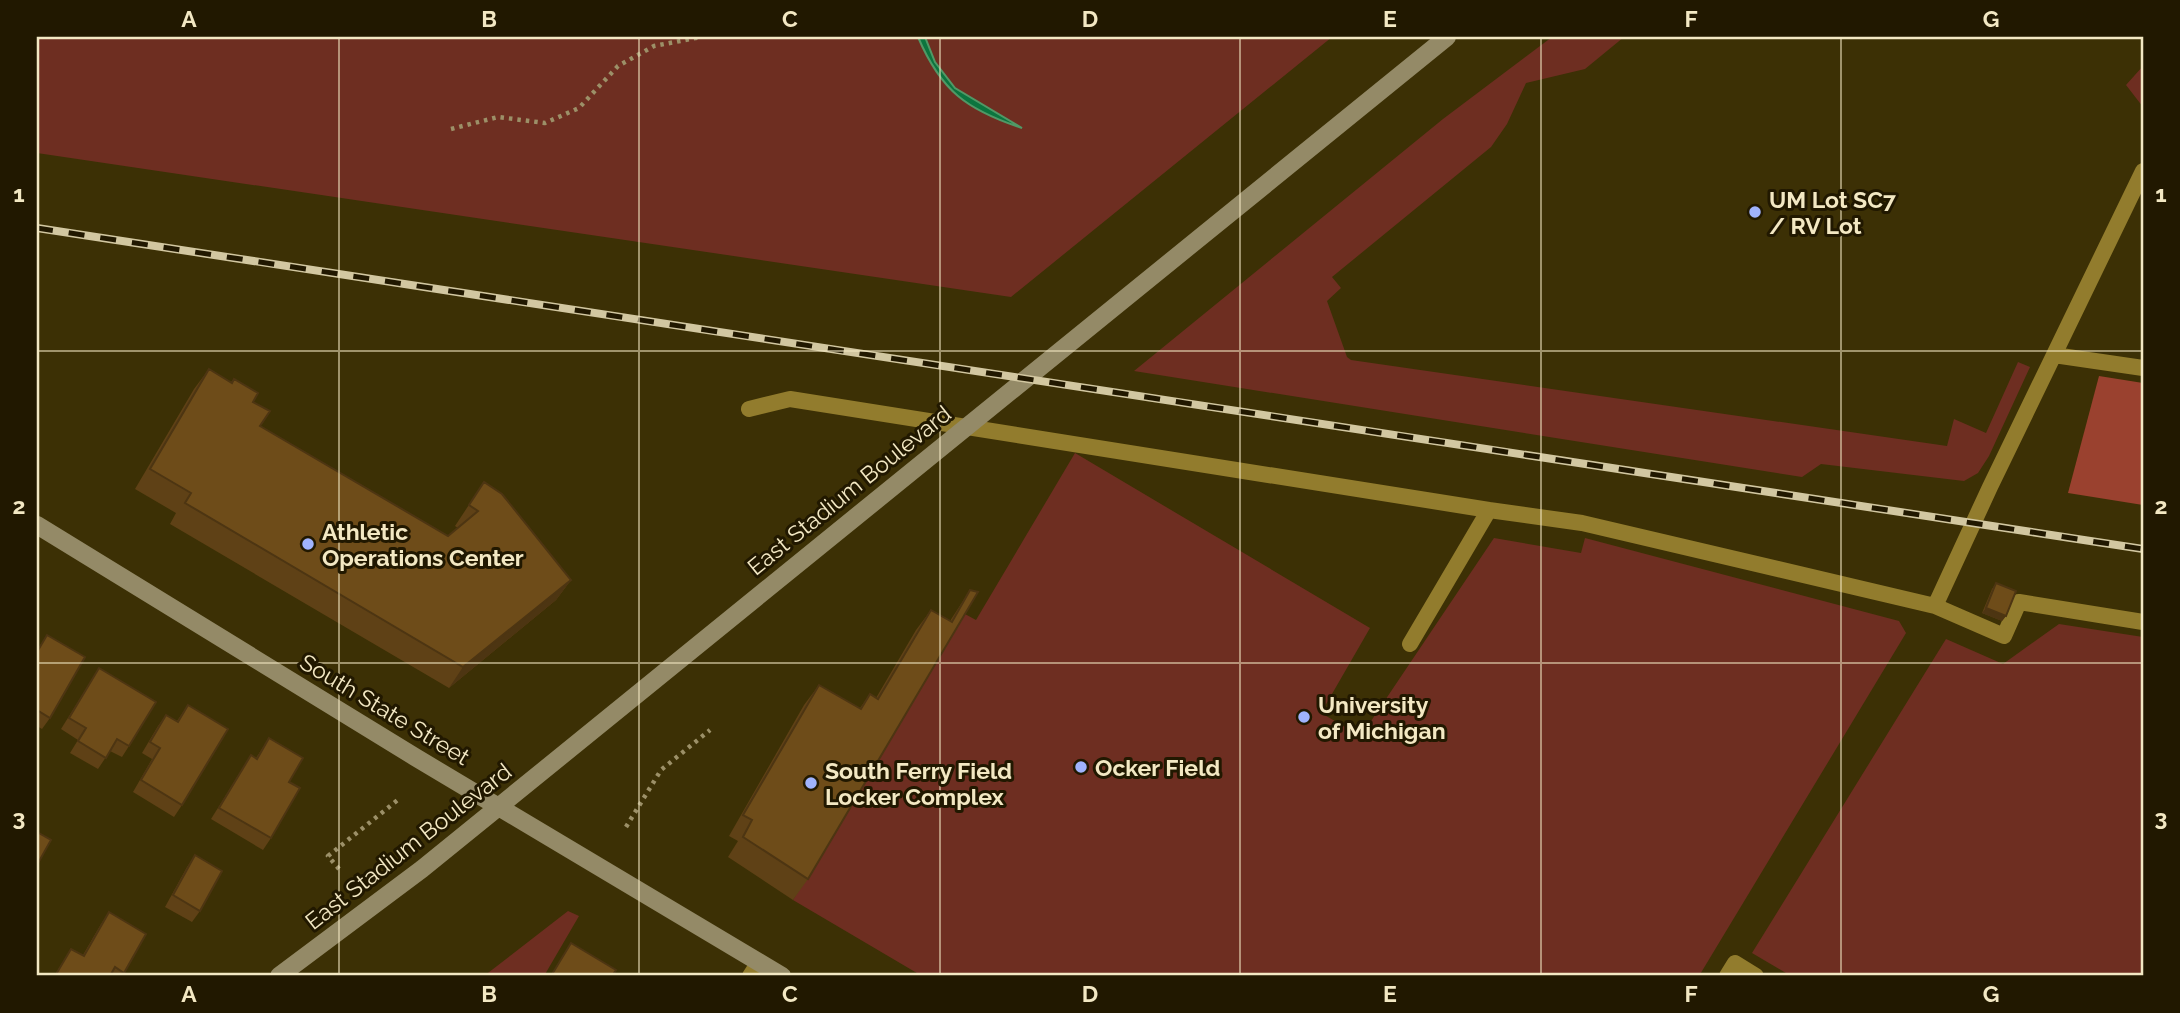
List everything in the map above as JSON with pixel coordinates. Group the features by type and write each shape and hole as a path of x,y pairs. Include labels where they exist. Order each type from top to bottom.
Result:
{"main road":[{"name":"East Stadium Boulevard","path":"279,976 422,869 1447,37"},
{"name":"South State Street","path":"37,525 754,969 782,976"}],"lane":[{"path":"1935,606 2143,171"},
{"path":"2054,355 2143,368"},
{"path":"749,409 790,399 1582,523 1935,606 2004,636 2020,602 2143,622"},
{"path":"1410,644 1489,510"},
{"path":"1727,976 1735,963 1756,976"}],"path":[{"path":"451,129 498,117 545,123 579,108 618,66 654,46 701,37"},
{"path":"626,827 661,771 710,730"},
{"path":"339,869 328,856 399,799"}],"shaded area":[{"path":"37,37 1332,37 1011,297 37,153"},
{"path":"918,37 925,37 935,62 955,88 1022,128 986,114 958,96 936,71"},
{"path":"1552,37 1624,37 1585,69 1526,83 1507,124 1491,147 1332,277 1341,288 1327,301 1347,357 1351,360 1947,446 1954,419 1986,433 2018,362 2030,367 1989,456 1978,473 1964,481 1821,464 1802,477 1134,371 1443,119"},
{"path":"2143,66 2143,107 2126,85"},
{"path":"2099,376 2143,383 2143,505 2068,493"},
{"path":"1075,453 1370,628 1321,713 1361,736 1494,538 1581,553 1585,538 1899,621 1906,633 1699,976 922,976 793,900 963,613 976,620"},
{"path":"2059,624 2143,637 2143,976 1791,976 1752,953 1946,639 2003,664"},
{"path":"568,911 579,916 544,976 484,976"}],"building":[{"name":"Athletic Operations Center","path":"209,369 232,383 234,379 258,393 253,402 270,411 260,426 448,536 478,511 469,505 484,482 502,494 571,580 463,667 185,503 191,493 150,469"},
{"path":"1996,583 2016,591 2006,616 1986,608"},
{"name":"South Ferry Field Locker Complex","path":"970,590 978,592 808,879 743,837 752,820 743,815 819,685 861,709 870,694 878,699 931,610 952,622"},
{"path":"47,635 85,657 50,718 37,710 37,652"},
{"path":"99,668 156,702 129,746 117,739 106,758 78,741 86,728 69,718"},
{"path":"188,705 228,729 182,805 141,780 160,748 150,742 166,715 178,722"},
{"path":"269,738 303,758 289,782 300,788 271,838 219,808 251,755 257,759"},
{"path":"37,832 51,840 37,865"},
{"path":"195,855 222,871 200,911 173,895"},
{"path":"109,912 146,934 124,973 115,967 110,976 55,976 71,949 84,956"},
{"path":"571,943 616,970 612,976 551,976"}],"railway":[{"path":"37,228 2143,549"}],"place":[{"name":"UM Lot SC7 / RV Lot","path":"1755,212"},
{"name":"Athletic Operations Center","path":"308,544"},
{"name":"University of Michigan","path":"1304,717"},
{"name":"Ocker Field","path":"1081,767"},
{"name":"South Ferry Field Locker Complex","path":"811,783"}]}
